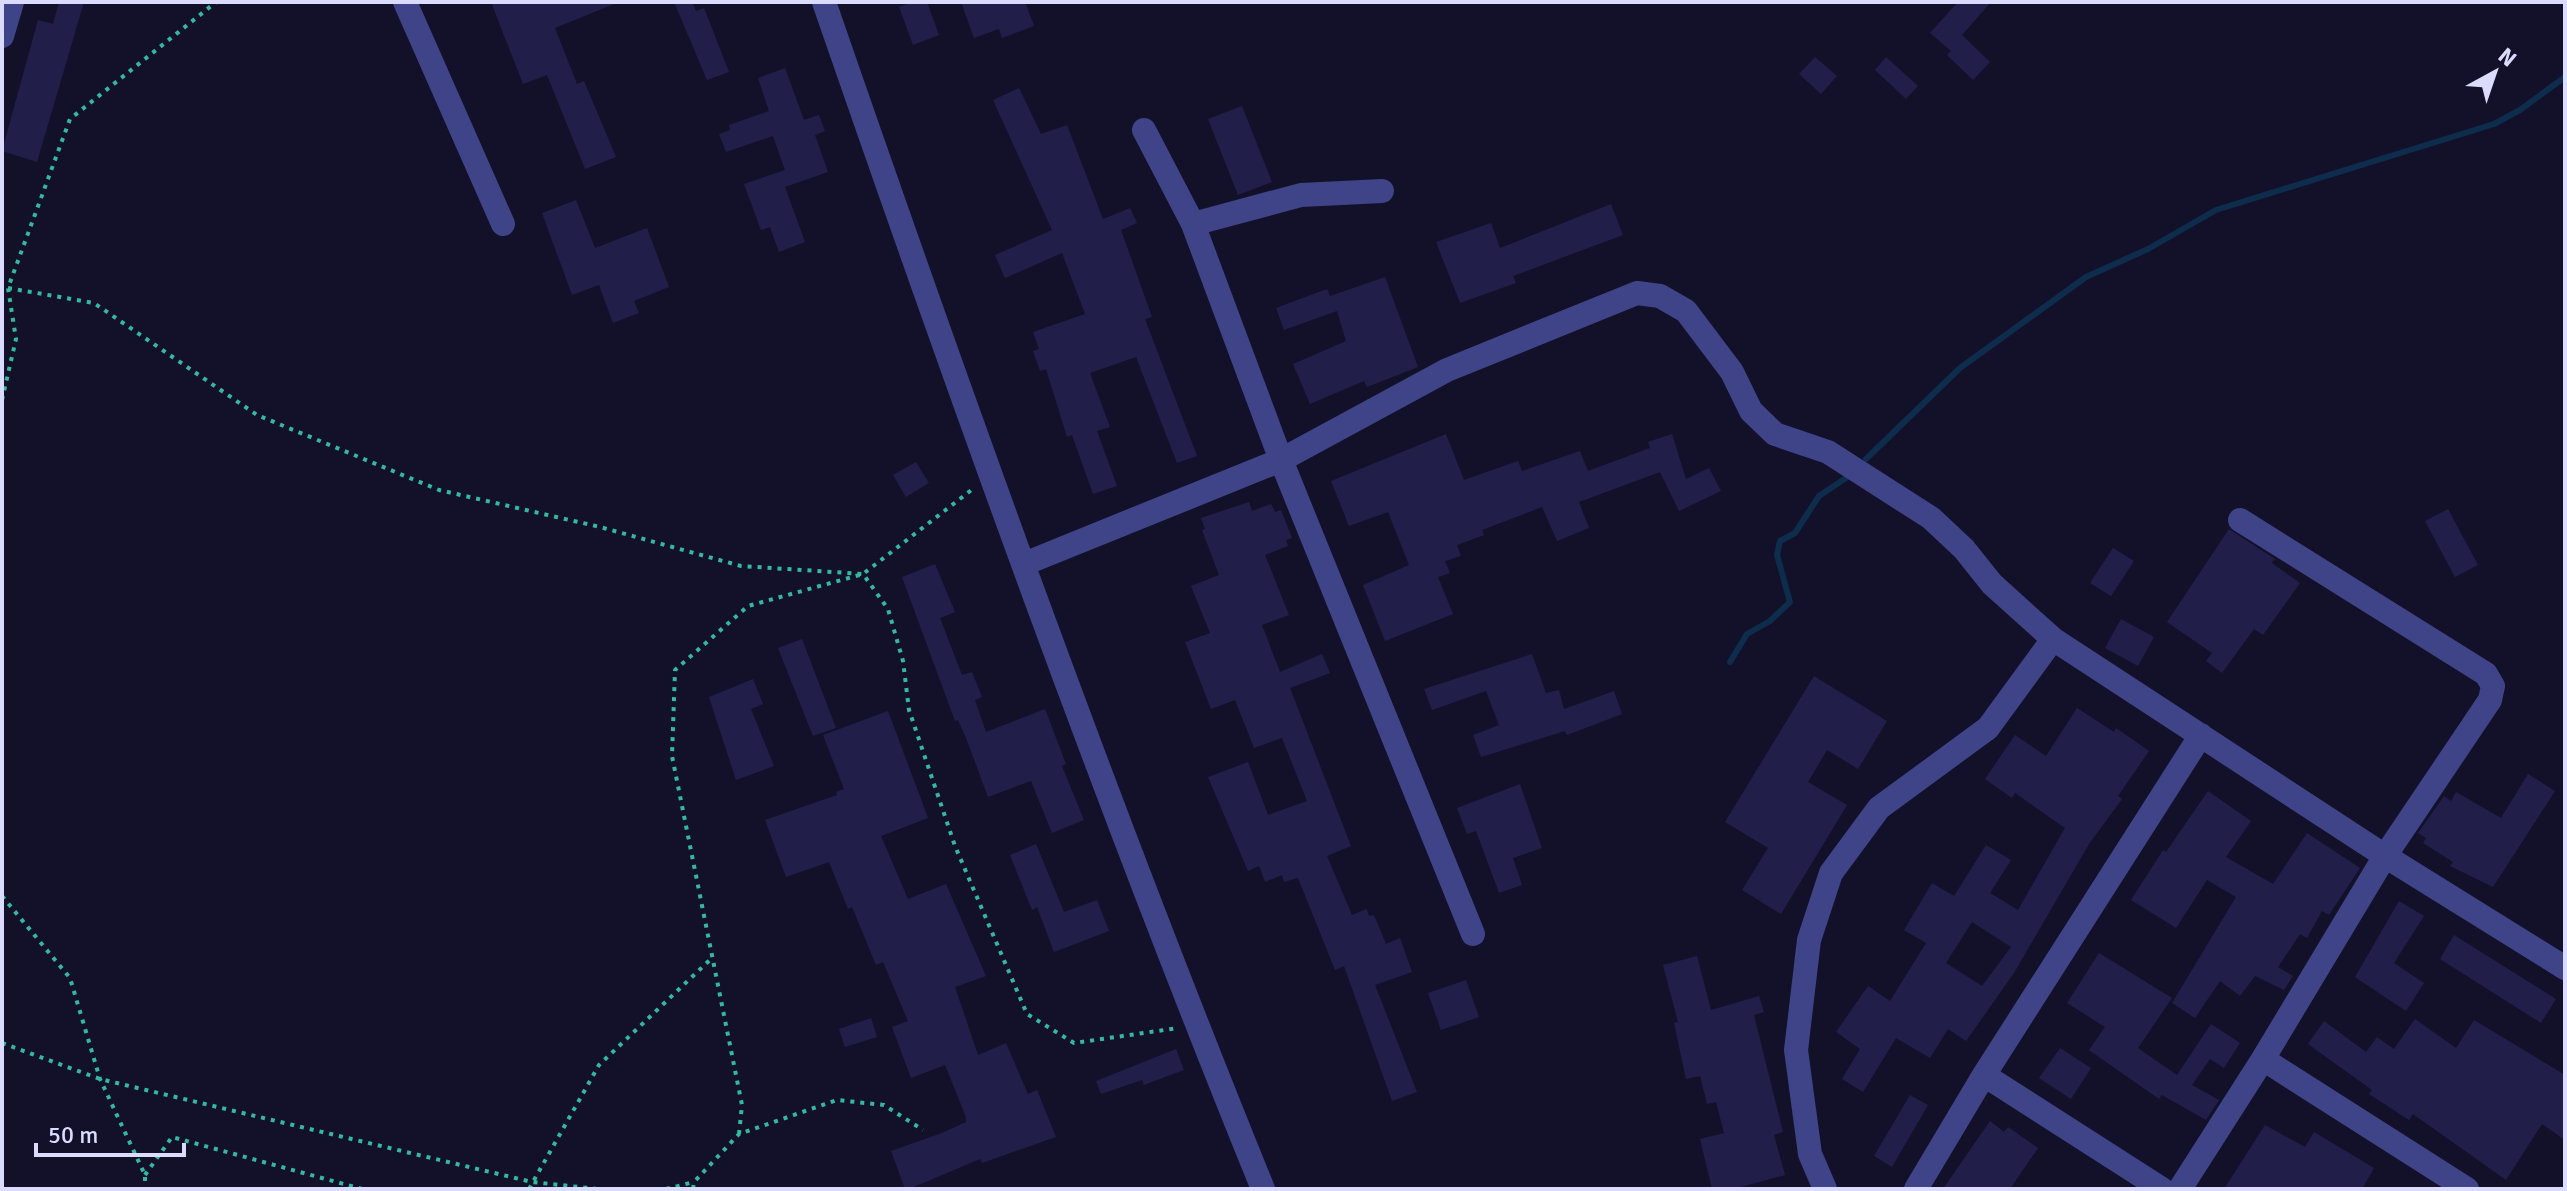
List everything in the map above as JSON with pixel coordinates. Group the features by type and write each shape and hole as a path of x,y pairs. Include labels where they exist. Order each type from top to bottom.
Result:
{"street":[{"path":"2,36 12,2"},
{"path":"405,2 503,224"},
{"path":"824,2 989,476 1196,1025 1263,1189"},
{"path":"1144,130 1193,224 1281,460 1473,934"},
{"path":"1193,224 1301,195 1382,191"},
{"path":"1024,564 1281,460 1486,352 1637,293 1660,296 1686,311 1732,372 1751,411 1775,434 1828,452 1931,518 1964,549 1992,584 2053,639 2385,856 2565,968"},
{"path":"2180,1189 2263,1059 2385,856 2490,700 2493,686 2486,674 2240,520"},
{"path":"1825,1189 1810,1154 1796,1050 1809,940 1831,873 1879,808 1988,728 2053,639"},
{"path":"1916,1189 1984,1075 2201,735"},
{"path":"2263,1059 2440,1182 2467,1189"},
{"path":"1984,1075 2162,1189"}],"path":[{"path":"2,400 16,339 8,288 70,119 216,2"},
{"path":"8,288 94,303 257,415 439,490 600,527 741,566 863,574"},
{"path":"739,1134 742,1105 672,756 675,670 748,606 863,574 989,476"},
{"path":"863,574 888,609 903,661 909,710 946,819 1027,1014 1074,1043 1196,1025"},
{"path":"2,896 70,978 100,1079 145,1175 145,1189"},
{"path":"529,1189 599,1065 713,957"},
{"path":"2,1043 100,1079 532,1182 598,1189"},
{"path":"666,1189 694,1182 739,1134 837,1100 884,1105 923,1130"},
{"path":"145,1175 172,1137 320,1180 362,1189"},
{"path":"693,1189 694,1182"}],"building":[{"path":"59,2 84,2 37,162 2,151 38,20 53,24"},
{"path":"491,2 619,2 555,28 577,84 584,81 616,157 585,169 547,75 523,84"},
{"path":"674,2 692,2 696,11 704,8 729,72 707,80"},
{"path":"913,2 927,2 939,35 913,45 899,7"},
{"path":"961,2 1025,2 1034,26 1002,38 999,29 974,38"},
{"path":"1958,2 1991,2 1962,35 1990,62 1973,80 1947,55 1951,51 1930,33"},
{"path":"1815,57 1837,76 1821,94 1799,74"},
{"path":"1886,57 1918,86 1906,99 1875,70"},
{"path":"785,68 804,120 819,115 825,131 815,135 828,172 785,187 805,242 779,252 770,227 761,230 744,184 785,170 773,136 726,152 719,134 730,130 729,125 769,111 758,78"},
{"path":"1019,88 1041,134 1067,125 1103,219 1130,208 1137,223 1121,230 1152,317 1145,319 1197,456 1177,463 1136,357 1090,373 1110,427 1097,431 1117,486 1093,494 1072,435 1067,437 1046,369 1040,371 1033,351 1039,349 1033,332 1085,314 1062,253 1005,278 995,255 1052,230 993,100"},
{"path":"1242,106 1272,182 1238,195 1208,119"},
{"path":"576,200 595,248 647,228 669,287 634,301 639,313 613,323 599,285 572,295 542,213"},
{"path":"1611,204 1623,235 1513,276 1516,283 1460,303 1436,242 1491,223 1500,248"},
{"path":"1385,277 1418,367 1367,387 1364,381 1310,404 1293,364 1346,341 1337,311 1284,330 1276,308 1327,289 1330,296"},
{"path":"1446,434 1464,480 1518,461 1522,471 1580,451 1588,471 1650,448 1648,442 1672,434 1686,479 1709,468 1721,491 1679,511 1660,472 1579,502 1589,528 1557,541 1542,507 1482,530 1484,535 1457,545 1461,556 1445,561 1450,573 1438,577 1453,614 1385,641 1363,585 1409,565 1388,512 1349,526 1331,481"},
{"path":"916,462 929,483 906,497 893,475"},
{"path":"1249,502 1252,511 1271,504 1275,512 1281,510 1292,538 1286,540 1288,546 1265,555 1289,615 1262,625 1280,672 1322,654 1330,673 1290,688 1351,846 1327,856 1352,915 1367,909 1369,916 1374,915 1386,944 1400,938 1412,972 1375,985 1417,1092 1392,1101 1344,966 1335,970 1298,878 1284,882 1282,875 1265,882 1259,866 1248,871 1208,777 1248,762 1268,815 1307,801 1282,738 1254,748 1235,700 1211,709 1185,642 1210,633 1191,586 1219,575 1202,530 1205,529 1201,518"},
{"path":"2448,509 2478,565 2455,577 2425,521"},
{"path":"2229,529 2275,559 2272,563 2300,583 2263,635 2254,629 2222,673 2206,661 2212,653 2167,622"},
{"path":"2113,548 2134,561 2111,596 2090,583"},
{"path":"935,564 955,612 940,618 962,675 972,672 982,697 975,700 986,732 1045,709 1066,764 1062,766 1084,820 1052,833 1031,781 988,797 966,738 958,720 955,721 902,577"},
{"path":"2121,619 2154,637 2138,666 2105,648"},
{"path":"802,639 836,728 813,736 778,648"},
{"path":"1532,654 1546,693 1559,690 1564,709 1614,691 1622,714 1567,735 1565,731 1481,757 1473,735 1499,725 1486,691 1432,710 1424,689"},
{"path":"1814,676 1887,721 1858,769 1827,750 1808,782 1847,805 1781,914 1742,890 1768,848 1725,822"},
{"path":"753,679 763,704 751,709 774,766 736,780 709,697"},
{"path":"2077,708 2114,732 2116,728 2149,751 2118,796 2122,799 2089,844 2014,973 1966,1041 1948,1029 1930,1058 1896,1038 1863,1092 1842,1079 1860,1049 1836,1032 1868,986 1890,1001 1926,943 1904,930 1932,883 1954,896 1986,845 2011,860 1990,893 2018,910 2065,828 2015,793 2012,798 1985,779 2015,735 2046,756","holes":["1972,922 2011,947 1982,986 1946,963"]},
{"path":"888,711 928,818 881,836 908,899 946,884 986,976 955,987 978,1055 1006,1043 1028,1094 1037,1090 1056,1137 982,1163 980,1159 909,1189 905,1189 891,1151 942,1133 966,1122 966,1117 945,1065 911,1078 892,1027 908,1021 883,962 876,965 852,907 848,909 829,862 786,877 765,820 837,795 836,792 844,789 823,735"},
{"path":"2528,774 2555,791 2493,887 2450,866 2453,862 2423,843 2426,838 2418,833 2444,796 2451,801 2456,792 2501,818"},
{"path":"1520,784 1542,848 1513,858 1522,885 1499,893 1476,831 1467,834 1457,808"},
{"path":"2208,791 2251,821 2226,857 2273,884 2307,833 2360,868 2329,915 2322,911 2307,938 2300,934 2278,967 2293,976 2284,990 2255,976 2240,996 2220,981 2195,1018 2172,1003 2236,897 2207,880 2176,928 2131,900 2163,850 2166,852"},
{"path":"1036,844 1064,912 1097,900 1109,931 1054,952 1037,907 1032,910 1010,855"},
{"path":"2399,901 2424,916 2394,963 2424,983 2406,1011 2355,977"},
{"path":"2454,935 2556,999 2541,1023 2440,959"},
{"path":"2099,953 2172,998 2138,1048 2177,1075 2211,1024 2240,1043 2224,1068 2210,1059 2192,1085 2219,1100 2206,1120 2162,1095 2159,1099 2089,1050 2105,1027 2067,1003"},
{"path":"1697,956 1711,1010 1759,996 1764,1012 1754,1015 1783,1132 1774,1135 1785,1175 1734,1189 1712,1189 1700,1139 1724,1133 1716,1102 1707,1104 1700,1076 1686,1079 1674,1023 1678,1022 1663,965"},
{"path":"1466,980 1479,1017 1441,1030 1428,993"},
{"path":"871,1018 877,1037 845,1047 839,1029"},
{"path":"2415,1019 2456,1048 2474,1020 2565,1075 2565,1140 2542,1124 2506,1180 2413,1114 2409,1120 2369,1094 2372,1090 2308,1044 2324,1021 2366,1052 2377,1037 2394,1049"},
{"path":"2060,1048 2091,1068 2071,1099 2039,1078"},
{"path":"1176,1049 1184,1070 1144,1085 1142,1080 1101,1094 1096,1081"},
{"path":"1910,1095 1928,1105 1892,1167 1874,1156"},
{"path":"1990,1121 2004,1132 2008,1127 2038,1148 2010,1189 1943,1189"},
{"path":"2265,1125 2305,1147 2314,1132 2374,1168 2362,1189 2224,1189"}],"waterway":[{"path":"1866,459 1960,368 2086,277 2148,249 2216,210 2494,124 2520,110 2565,77"},
{"path":"1730,662 1747,634 1770,621 1790,602 1777,555 1780,541 1795,533 1819,496 1849,476"}]}
